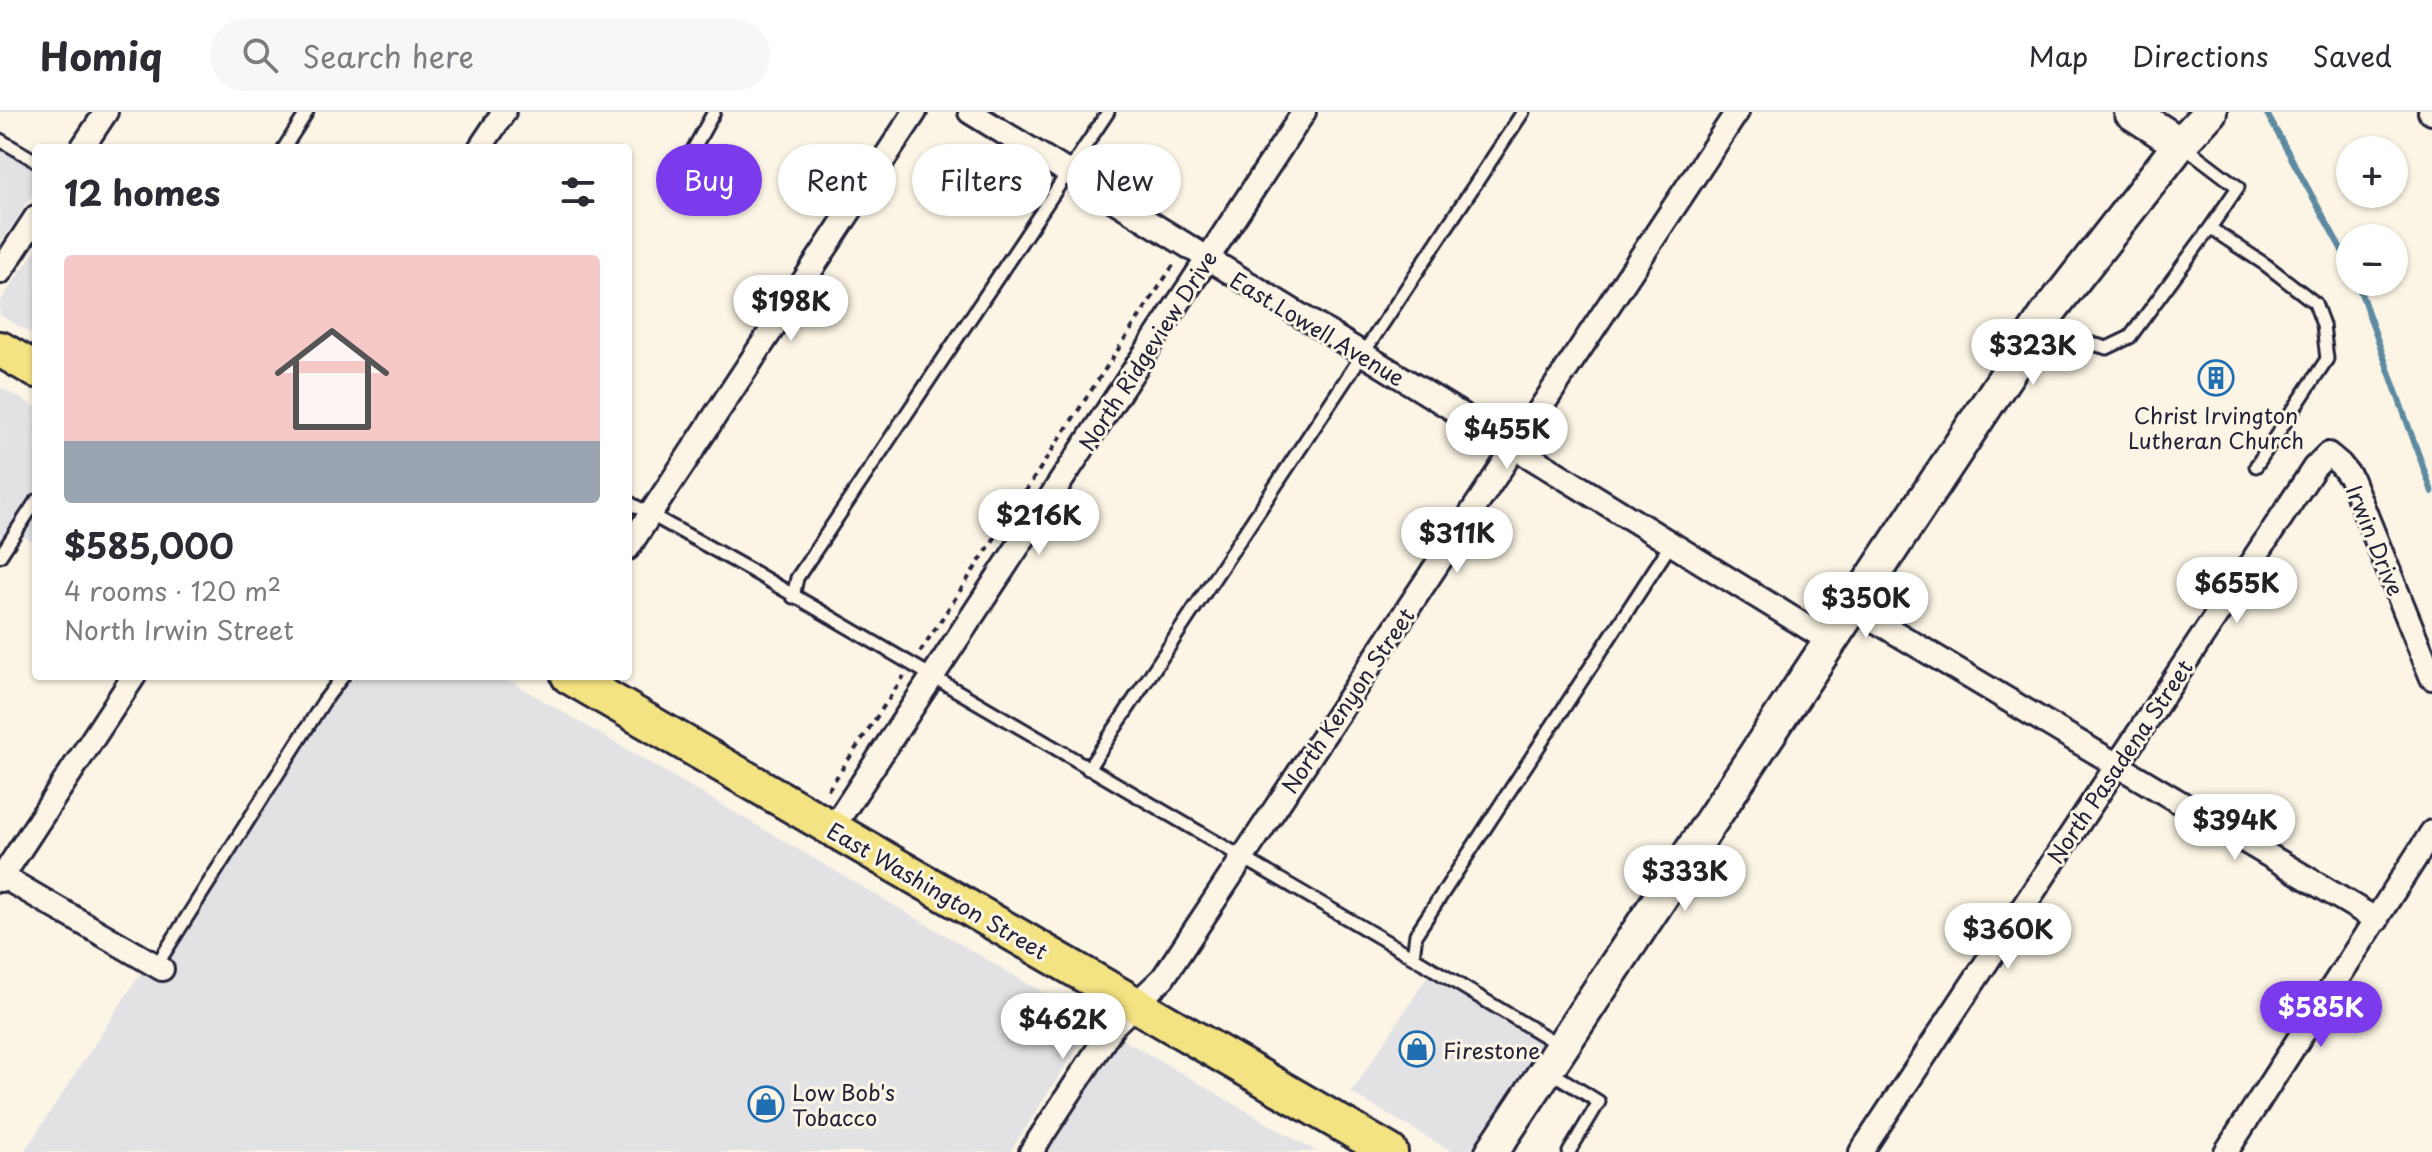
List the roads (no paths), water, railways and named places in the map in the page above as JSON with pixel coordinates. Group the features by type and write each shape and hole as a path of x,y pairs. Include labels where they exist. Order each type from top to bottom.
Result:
{"main road":[{"path":"0,349 32,368"},
{"name":"East Washington Street","path":"576,680 1390,1152"}],"street":[{"path":"85,144 106,112"},
{"path":"483,144 504,112"},
{"path":"632,542 915,112"},
{"name":"East Lowell Avenue","path":"970,112 1067,172"},
{"name":"North Ridgeview Drive","path":"832,829 1304,112"},
{"name":"North Kenyon Street","path":"1031,1152 1114,1025 1163,978 1737,112"},
{"path":"2131,112 2180,144"},
{"path":"1492,1152 2045,317 2180,144 2210,112"},
{"name":"East Lowell Avenue","path":"1137,216 1831,642"},
{"path":"0,272 32,223"},
{"name":"Irwin Drive","path":"2328,454 2351,478 2432,678"},
{"name":"North Pasadena Street","path":"1861,1152 2314,468 2328,454"},
{"path":"1854,608 2377,920"},
{"path":"131,680 1,877 159,968"},
{"path":"2226,1152 2432,832"}],"lane":[{"path":"287,144 307,112"},
{"path":"696,144 714,112"},
{"path":"1087,144 1108,112"},
{"path":"1088,769 1523,112"},
{"path":"0,140 32,159"},
{"path":"2045,317 2082,341 2107,348 2130,337 2238,187 2180,144"},
{"path":"793,597 797,578 1067,174"},
{"path":"2210,228 2266,265 2315,303 2323,325 2327,359 2256,466"},
{"path":"632,504 752,571 1413,957 1554,1058 1599,1102 1569,1152"},
{"path":"0,556 32,507"},
{"path":"1413,957 1416,934 1671,544"},
{"path":"159,968 340,680"}],"waterway":[{"path":"2266,112 2336,240"},
{"path":"2362,296 2432,492"}],"place":[{"name":"Christ Irvington Lutheran Church","path":"2216,378"},
{"name":"Firestone","path":"1417,1049"},
{"name":"Low Bob's Tobacco","path":"766,1104"}]}
